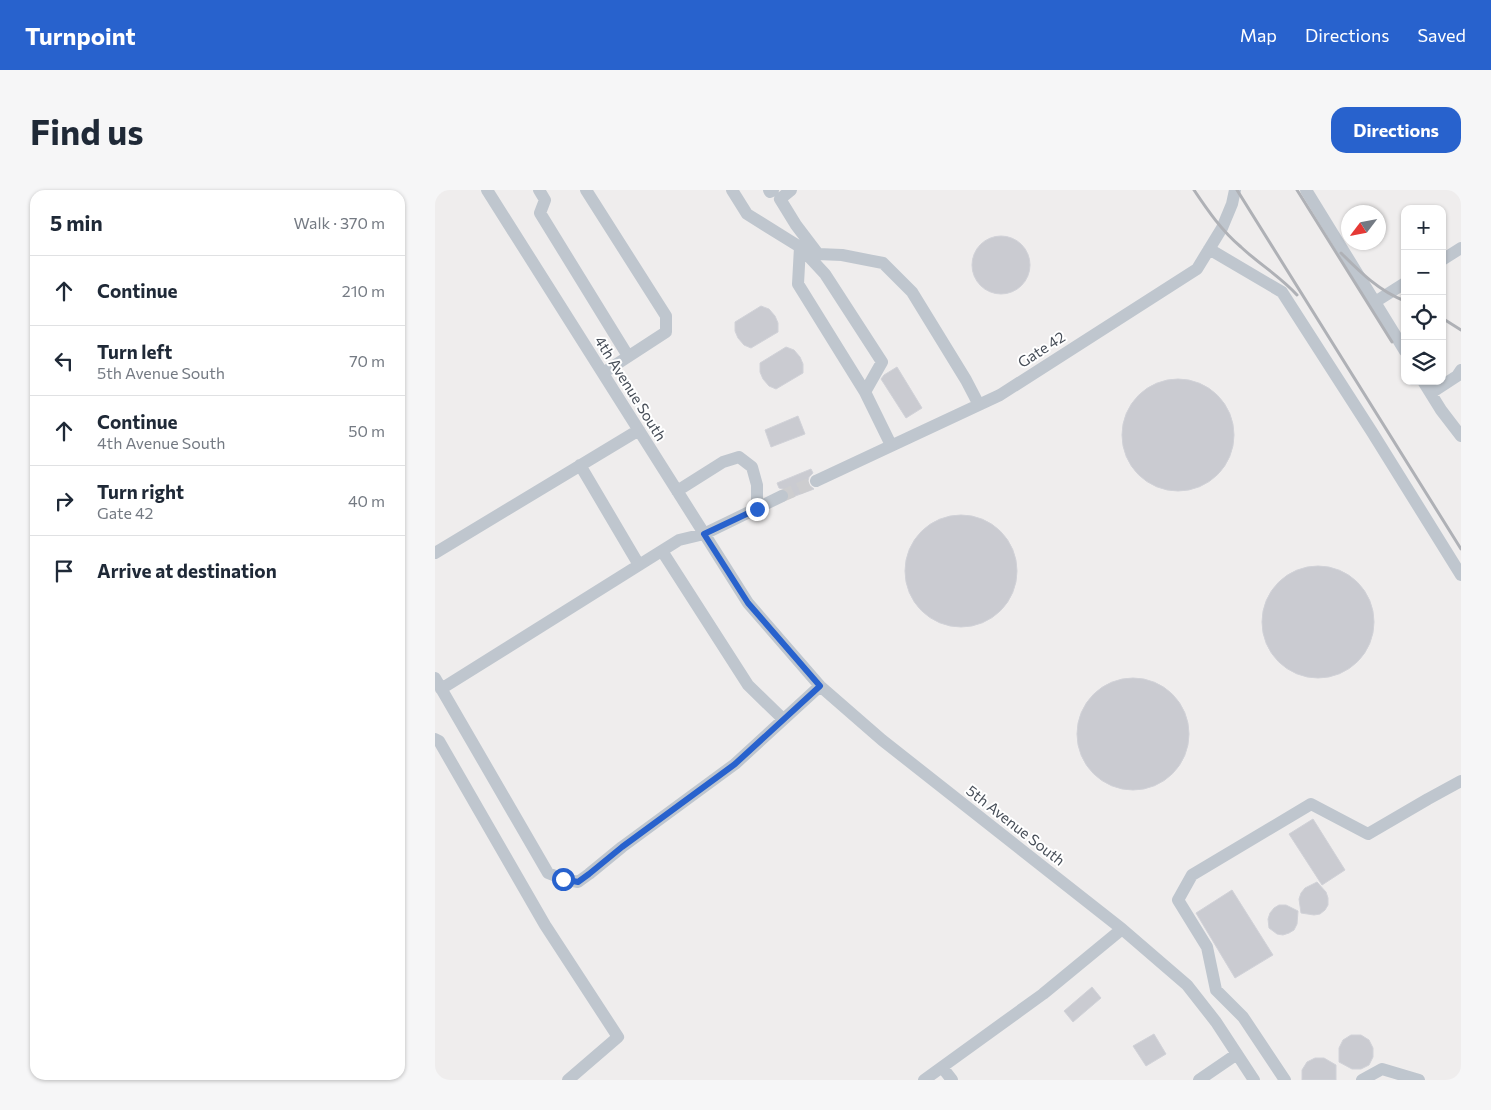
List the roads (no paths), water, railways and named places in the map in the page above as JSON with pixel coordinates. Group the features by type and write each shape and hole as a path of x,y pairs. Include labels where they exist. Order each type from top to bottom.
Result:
{"street":[{"name":"4th Avenue South","path":"487,190 748,603"},
{"path":"539,190 545,200 540,213 628,356"},
{"path":"586,190 666,316 666,332 603,373"},
{"path":"732,190 747,214 800,247 825,274 882,362 865,392"},
{"path":"791,190 780,199 796,225 818,254 842,255 883,262 912,292 966,380 979,405"},
{"name":"Gate 42","path":"816,481 1000,395 1197,269 1222,228 1232,204 1235,190"},
{"path":"1306,190 1401,344"},
{"path":"800,247 798,284 865,392 891,446"},
{"path":"1446,257 1461,248"},
{"path":"1209,249 1282,292 1461,575"},
{"path":"1375,302 1401,286"},
{"path":"1431,393 1457,376 1461,370"},
{"path":"1426,385 1441,410 1461,436"},
{"path":"435,553 639,430"},
{"path":"677,491 723,462 739,457 752,467 757,485 757,509"},
{"path":"580,465 639,566"},
{"path":"782,496 704,534 679,540 639,566 438,683 548,873 578,882 622,847 735,764 820,686"},
{"path":"663,551 748,685 783,719"},
{"name":"5th Avenue South","path":"748,603 820,686 882,740 1122,929 1187,985 1216,1022 1254,1080"},
{"path":"435,739 439,741 545,925 618,1037 568,1080"},
{"path":"1285,1080 1243,1017 1216,990 1207,947 1178,900 1192,875 1311,804 1368,834 1428,798 1461,781"},
{"path":"924,1080 1043,994 1122,929"},
{"path":"1199,1080 1237,1054"},
{"path":"942,1067 952,1080"},
{"path":"1362,1080 1382,1069 1419,1080"}],"tunnel":[{"path":"782,496 816,481"}],"railway":[{"path":"1194,190 1221,227 1297,295"},
{"path":"1237,190 1461,549"},
{"path":"1297,190 1392,342"},
{"path":"1341,253 1378,286 1401,299"},
{"path":"1446,321 1461,330"}]}
